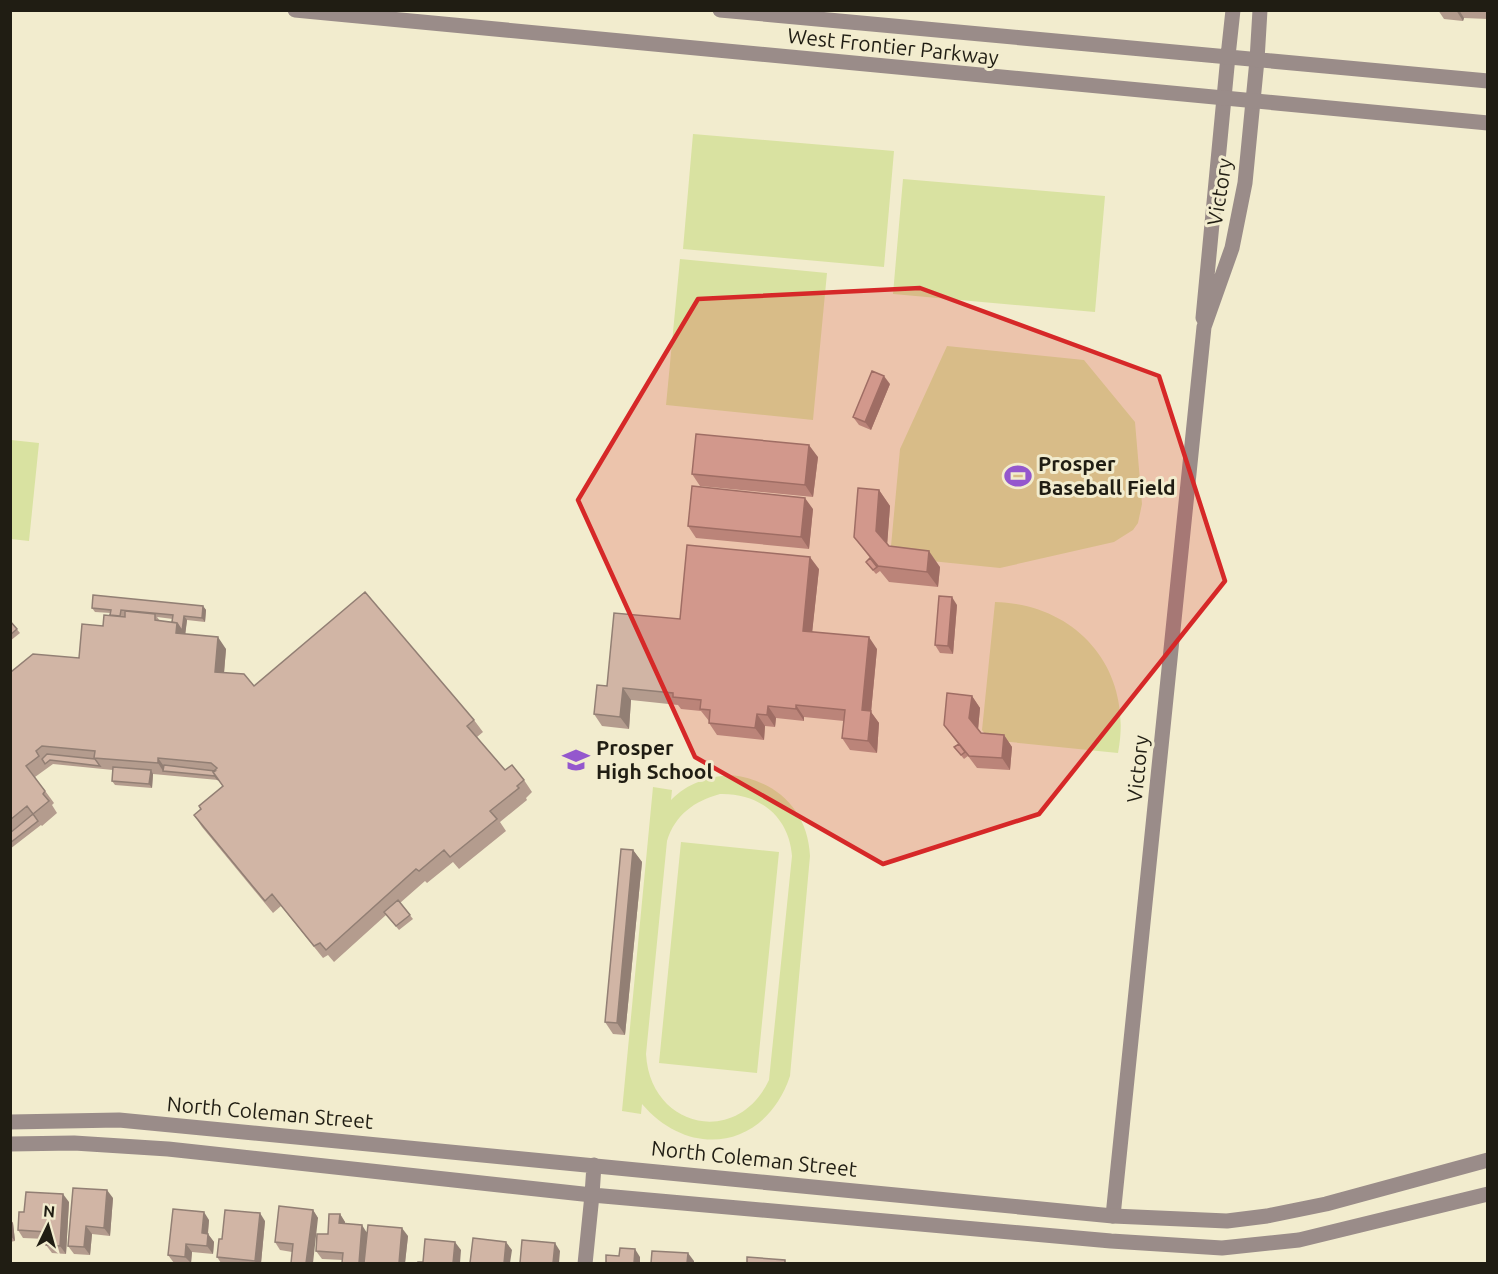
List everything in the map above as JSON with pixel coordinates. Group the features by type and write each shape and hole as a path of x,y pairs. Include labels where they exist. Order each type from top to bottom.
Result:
{"street":[{"name":"West Frontier Parkway","path":"296,10 1488,123"},
{"name":"West Frontier Parkway","path":"720,10 1488,81"},
{"name":"Victory","path":"1204,327 1202,314 1233,10"},
{"name":"Victory","path":"1111,1241 1204,327 1232,248 1245,183 1254,101 1260,10"},
{"name":"North Coleman Street","path":"10,1122 119,1120 1113,1216 1227,1221 1268,1216 1326,1204 1488,1160"},
{"path":"10,1144 74,1143 168,1149 592,1195 1111,1241 1222,1248 1299,1240 1488,1194"},
{"path":"585,1263 594,1165"}],"highlighted area":[{"path":"920,288 1159,376 1225,581 1039,814 883,864 695,757 578,500 698,299"}],"green space":[{"path":"693,134 894,151 884,267 683,249"},
{"path":"903,179 1105,196 1095,312 893,294"},
{"path":"680,259 827,273 813,420 666,405"},
{"name":"Prosper Baseball Field","path":"947,346 1084,360 1135,422 1142,504 1138,523 1133,530 1114,542 1000,568 901,558 891,546 900,449"},
{"path":"11,440 39,443 29,541 11,539"},
{"path":"995,602 1025,606 1051,615 1075,629 1094,647 1108,669 1117,695 1121,723 1118,753 990,740 982,730"},
{"path":"731,775 762,783 787,800 803,825 810,856 790,1076 779,1100 764,1119 746,1132 725,1138 704,1139 682,1134 661,1122 642,1104 641,1114 622,1111 653,787 672,790 671,800 691,785","holes":["720,794 747,798 770,810 785,829 792,856 769,1080 755,1101 737,1115 717,1121 697,1120 678,1113 662,1099 651,1079 646,1054 667,841 680,817 694,805"]},
{"path":"681,842 779,852 757,1073 659,1063"}],"building":[{"path":"872,371 884,376 865,422 853,417"},
{"path":"696,434 809,445 805,485 692,474"},
{"path":"692,486 805,498 801,537 688,526"},
{"path":"858,488 879,490 876,531 889,546 929,551 927,572 878,566 854,537"},
{"path":"687,545 810,557 803,631 869,637 862,710 871,711 868,741 842,738 845,710 796,705 796,709 768,706 767,715 757,714 755,728 709,723 710,710 700,709 701,700 673,697 673,693 623,688 620,717 594,714 597,685 607,686 614,613 680,619"},
{"path":"870,558 877,567 873,570 866,562"},
{"path":"365,592 474,720 467,726 505,770 512,765 524,780 517,786 519,788 490,811 497,819 450,857 444,850 419,871 416,869 326,950 320,943 314,946 272,894 265,901 194,815 201,809 199,806 223,786 213,772 217,768 211,763 158,758 158,763 94,758 95,751 42,746 36,751 39,756 26,766 45,791 43,794 49,801 33,814 27,806 10,820 10,670 12,671 33,654 79,658 82,624 103,626 104,615 125,617 125,611 155,614 155,620 177,623 176,633 218,637 215,672 244,674 254,686"},
{"path":"93,595 203,606 202,618 184,616 182,631 177,623 172,622 173,615 121,610 120,616 110,615 111,610 92,608"},
{"path":"939,596 952,597 948,646 935,645"},
{"path":"10,621 17,629 10,635"},
{"path":"947,693 972,696 969,718 981,733 1004,735 1002,758 969,756 944,725"},
{"path":"959,744 965,752 961,755 954,747"},
{"path":"47,754 95,759 100,766 50,760 45,764 42,759"},
{"path":"164,765 215,771 213,772 218,780 215,776 163,771"},
{"path":"113,767 151,770 149,784 112,781"},
{"path":"33,814 38,821 10,843 10,833"},
{"path":"621,849 633,850 617,1023 605,1022"},
{"path":"398,900 410,915 396,926 384,912"},
{"path":"73,1188 107,1190 104,1228 86,1226 84,1247 68,1246"},
{"path":"26,1192 63,1194 60,1246 46,1245 47,1232 18,1230 19,1212 24,1212"},
{"path":"279,1206 313,1210 306,1263 291,1263 293,1244 275,1242"},
{"path":"173,1209 204,1212 202,1233 208,1234 207,1246 186,1244 185,1257 168,1255"},
{"path":"225,1210 260,1213 255,1261 217,1257 219,1239 222,1239"},
{"path":"329,1214 340,1214 339,1223 362,1225 359,1263 342,1263 343,1253 316,1251 317,1234 328,1234"},
{"path":"368,1225 402,1228 399,1263 364,1263"},
{"path":"473,1238 506,1242 504,1263 470,1263"},
{"path":"425,1239 455,1242 453,1263 418,1263 423,1262"},
{"path":"522,1240 555,1243 553,1263 520,1263"},
{"path":"620,1248 635,1249 634,1263 606,1263 606,1255 619,1256"},
{"path":"652,1251 688,1253 687,1263 651,1263"},
{"path":"747,1257 785,1260 785,1263 747,1263"}],"place":[{"name":"Prosper Baseball Field","path":"1018,476"},
{"name":"Prosper High School","path":"576,760"}]}
